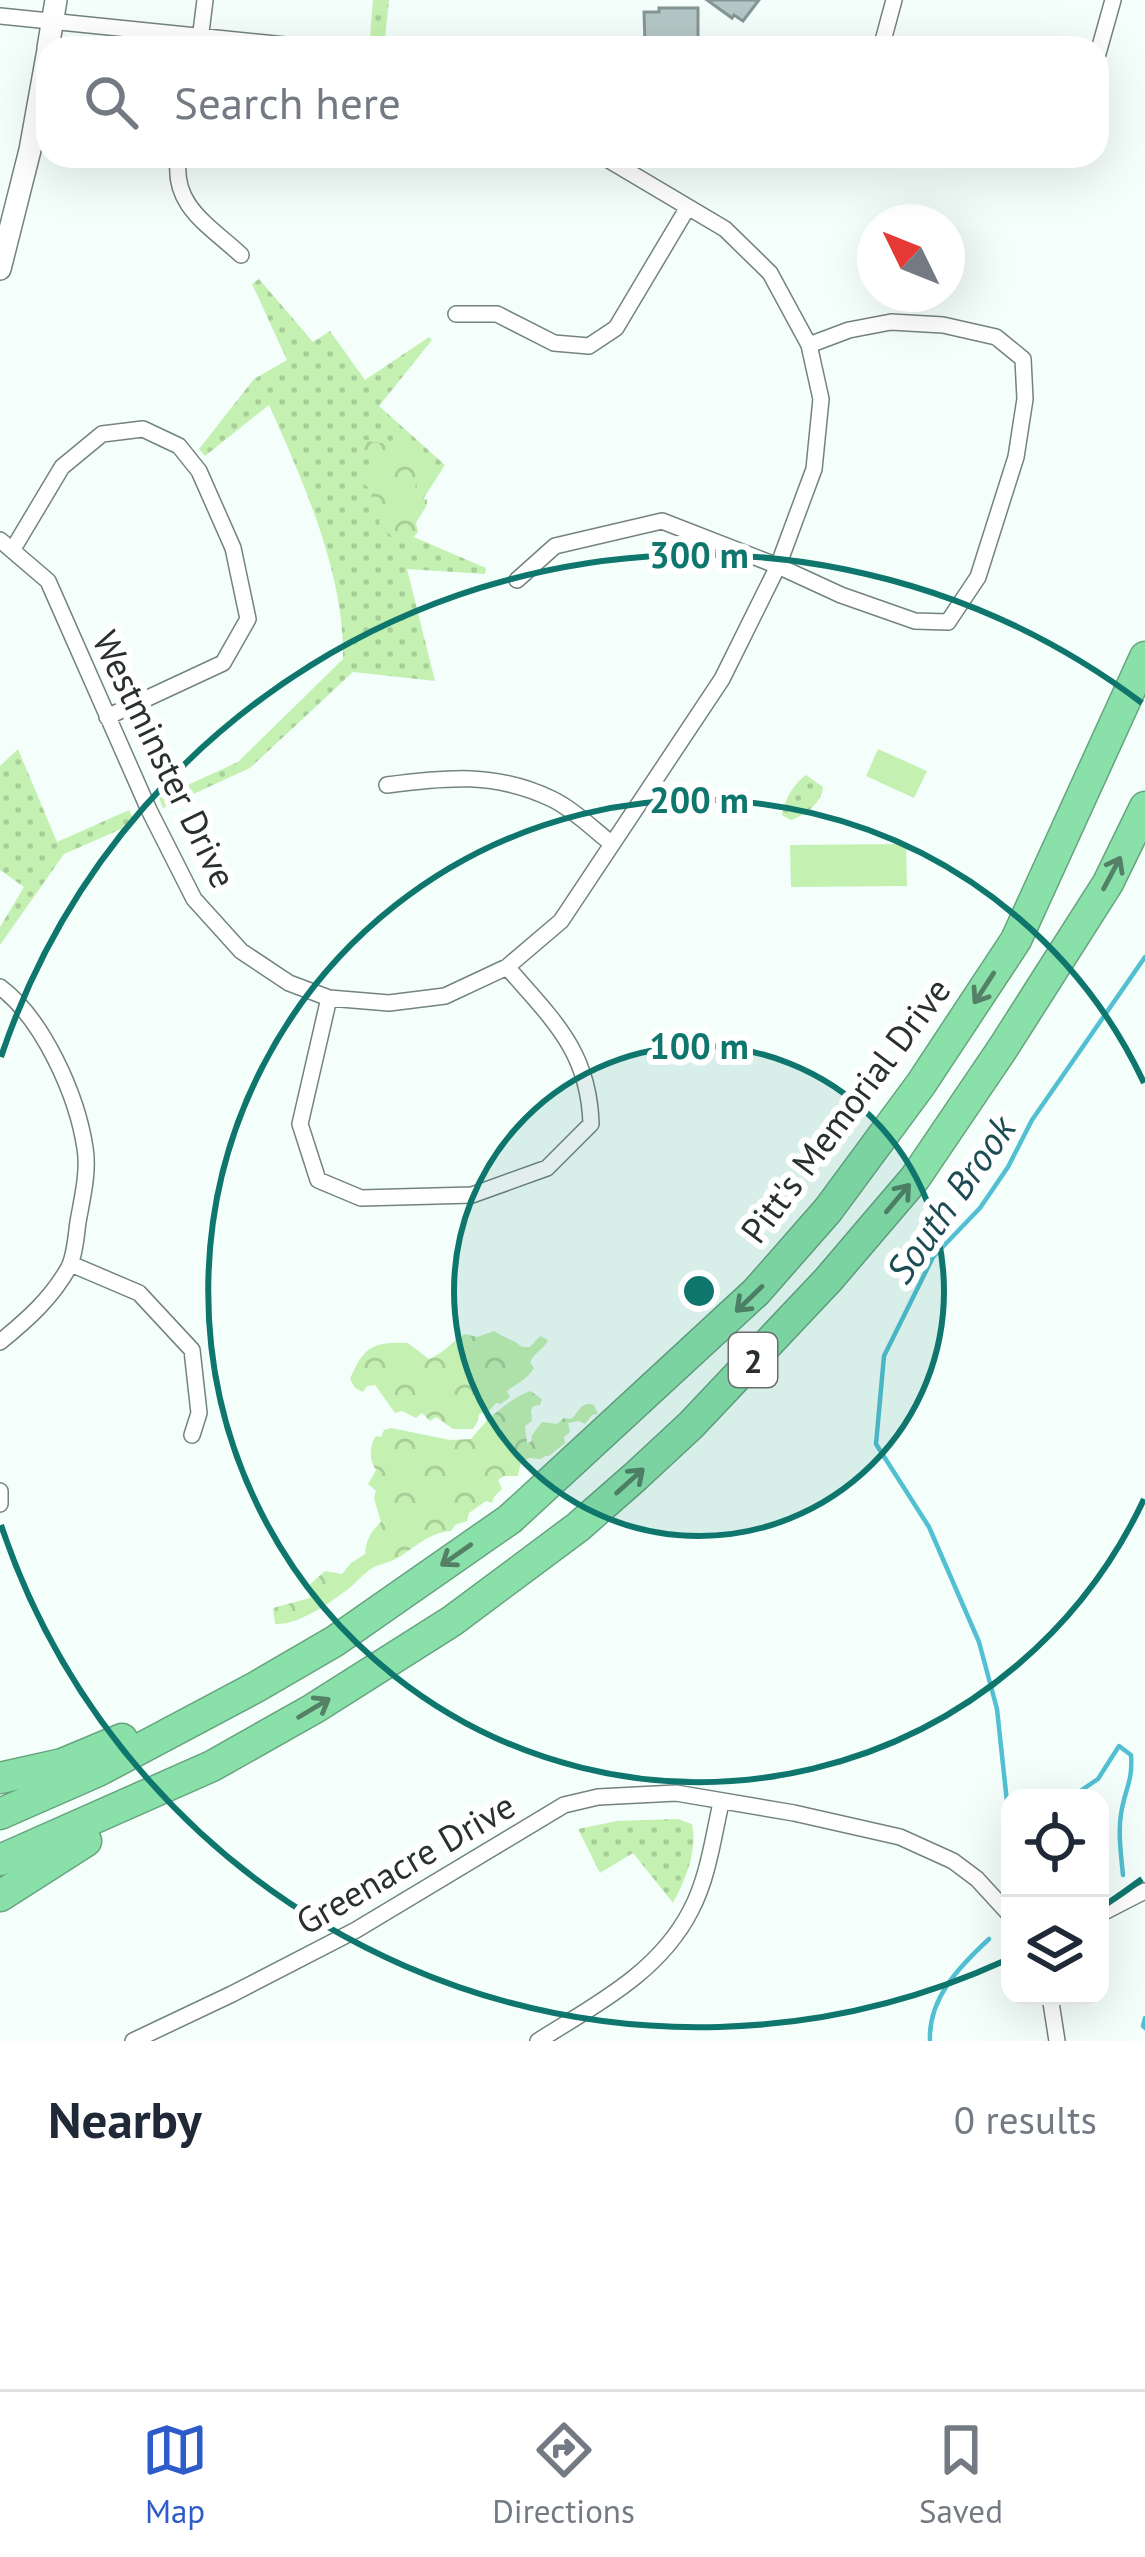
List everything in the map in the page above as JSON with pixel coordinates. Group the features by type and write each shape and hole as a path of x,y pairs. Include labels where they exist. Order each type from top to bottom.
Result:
{"highway":[{"name":"Pitt's Memorial Drive","path":"0,1814 98,1772 256,1687 334,1640 510,1519 756,1292 828,1210 921,1084 1016,940 1145,657"},
{"name":"2","path":"0,1860 212,1766 313,1709 452,1621 578,1527 691,1425 828,1280 915,1178 1108,883 1145,807"},
{"path":"0,1778 62,1764 131,1736 272,1666 409,1588"},
{"path":"0,1896 212,1766"}],"main road":[{"path":"0,269 36,116"}],"street":[{"path":"200,36 205,0"},
{"path":"884,36 893,0"},
{"path":"1103,36 1113,0"},
{"path":"0,16 55,11 171,36"},
{"path":"177,168 183,198 241,254"},
{"name":"Westminster Drive","path":"6,545 48,581 149,810 194,899 241,951 289,983 329,998 389,1003 446,996 507,967 561,921 722,679 778,566 814,469 820,399 809,345 770,273 725,229 623,168"},
{"path":"456,314 497,314 554,343 589,346 616,328 688,206"},
{"path":"517,580 554,546 662,521 841,596 915,621 948,622 978,578 1016,457 1025,399 1023,359 996,338 943,325 891,322 849,330 809,345"},
{"path":"6,545 62,467 102,434 143,429 179,446 199,471 233,548 248,619 223,663 107,717"},
{"path":"387,785 448,777 496,779 555,800 612,844"},
{"path":"329,998 300,1124 318,1180 361,1198 472,1195 547,1168 591,1124 590,1097 573,1046 507,967"},
{"path":"0,987 46,1041 73,1102 86,1152 71,1264 35,1313 0,1342"},
{"path":"71,1264 139,1293 192,1350 199,1413 192,1435"},
{"path":"0,1491 0,1504"},
{"name":"Greenacre Drive","path":"133,2041 356,1930 564,1805 598,1797 676,1793 794,1813 914,1842 953,1861 1001,1906"},
{"path":"538,2041 642,1973 680,1929 693,1907 721,1803"},
{"path":"1109,1909 1145,1891"},
{"path":"1051,2005 1057,2041"}],"green space":[{"path":"373,0 389,0 385,36 370,36"},
{"path":"259,279 313,342 330,331 365,380 429,337 432,340 379,406 445,465 402,532 486,568 485,574 407,569 435,681 353,672 250,768 163,808 159,798 238,762 343,659 329,561 308,496 269,405 205,456 199,449 254,379 287,360 252,284"},
{"path":"357,436 423,451 422,467 433,481 422,480 415,486 427,505 411,540 399,544 379,523 381,513 373,507 362,476 373,459 362,455"},
{"path":"18,749 57,842 129,810 135,823 64,854 0,945 0,927 24,887 0,870 0,766"},
{"path":"878,749 927,771 914,798 866,776"},
{"path":"806,775 823,787 822,793 812,808 791,820 782,815 785,804"},
{"path":"906,844 907,886 791,887 790,845"},
{"path":"494,1331 522,1347 530,1347 540,1336 548,1340 530,1362 531,1372 507,1391 510,1397 479,1414 473,1429 453,1429 422,1413 416,1418 395,1413 375,1385 363,1392 350,1379 360,1359 378,1345 408,1343 429,1359 465,1334 477,1337"},
{"path":"530,1391 542,1399 533,1406 532,1421 525,1426 527,1443 542,1422 571,1419 586,1404 594,1405 598,1414 585,1424 568,1423 565,1443 549,1456 521,1462 518,1476 498,1480 502,1489 492,1503 486,1501 469,1513 467,1521 374,1567 315,1611 275,1624 273,1608 310,1598 307,1587 325,1571 342,1574 365,1554 381,1522 376,1491 368,1484 376,1470 371,1453 376,1436 391,1428 450,1440 471,1439 498,1411"},
{"path":"678,1819 692,1824 693,1844 673,1903 633,1853 600,1873 578,1829 617,1821"}],"building":[{"path":"707,0 759,0 743,21"},
{"path":"659,8 698,8 698,36 645,36 644,12 659,12"}],"waterway":[{"name":"South Brook","path":"1006,1789 997,1709 979,1642 929,1527 876,1444 884,1356 933,1257 980,1208 1032,1120 1145,957"},
{"path":"1083,1789 1098,1779 1119,1746 1131,1755 1120,1821 1123,1875"},
{"name":"South Brook","path":"930,2041 940,1997 989,1939"},
{"path":"1145,2018 1145,2028"}]}
